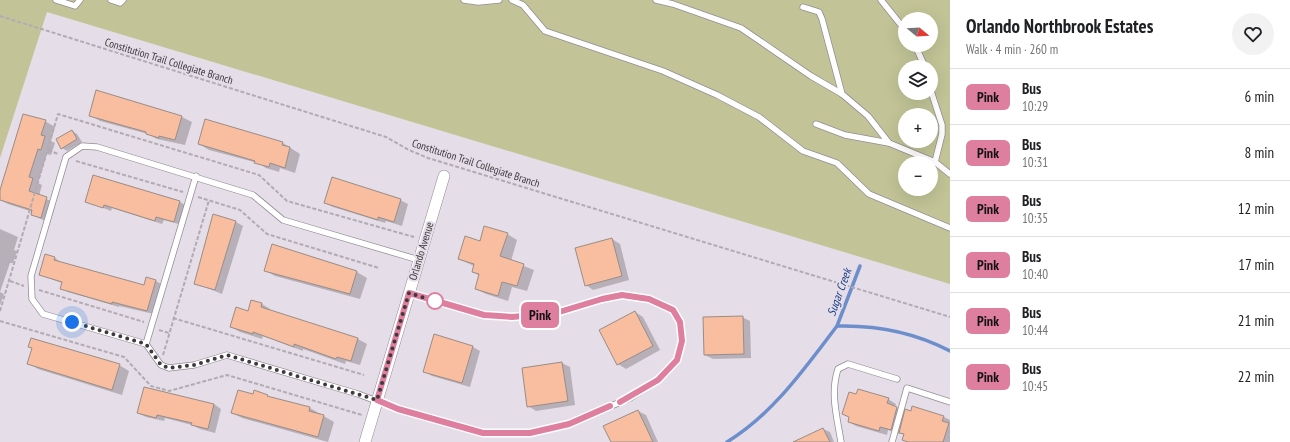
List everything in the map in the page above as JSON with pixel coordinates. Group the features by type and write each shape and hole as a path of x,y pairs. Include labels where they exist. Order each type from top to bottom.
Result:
{"street":[{"name":"Orlando Avenue","path":"365,442 444,176"}],"lane":[{"path":"56,0 74,6 80,0"},
{"path":"111,0 120,3 123,0"},
{"path":"464,0 478,2 499,0"},
{"path":"512,0 523,5 544,31 663,71 717,95 753,113 803,151 837,163 869,194 950,228"},
{"path":"656,0 673,4 741,28 811,76 842,94 868,116 889,143"},
{"path":"881,0 898,21"},
{"path":"803,7 818,12 822,19 842,94"},
{"path":"934,100 942,125 942,134 936,156"},
{"path":"816,124 845,135 889,143 920,156"},
{"path":"409,293 484,315 512,317 556,313 602,299 622,295 649,299 673,310 680,322 682,341 677,360 658,380 630,398 569,424 530,433 483,433 398,409 377,400 227,355 194,365 169,368 161,365 146,344 43,314 32,299 30,287 31,276 66,157 82,146 97,147 196,176 253,195 283,220 419,260"},
{"path":"938,164 950,174"},
{"path":"146,344 196,176"},
{"path":"841,442 833,393 838,369 848,364 897,379"},
{"path":"892,442 907,388 950,402"}],"path":[{"name":"Constitution Trail Collegiate Branch","path":"0,16 386,137 409,150 428,158 950,317"},
{"path":"0,311 58,114 259,175 287,201 425,240"},
{"path":"48,150 66,157 240,210 267,234 379,268"},
{"path":"161,365 173,318 209,200"},
{"path":"10,281 143,322 169,333"},
{"path":"173,318 364,375"}],"green space":[{"path":"0,0 950,0 950,284 47,12 0,158"}],"building":[{"path":"96,90 182,116 175,140 159,136 159,138 146,134 146,132 89,116"},
{"path":"23,114 46,120 41,135 45,136 41,150 38,149 29,177 33,178 29,191 47,197 41,218 31,215 32,210 0,200 0,190"},
{"path":"205,119 283,142 282,145 290,147 285,168 270,163 269,167 254,163 255,161 198,144"},
{"path":"72,130 77,139 61,149 56,139"},
{"path":"93,175 180,201 174,222 156,217 155,221 104,205 103,208 85,202"},
{"path":"332,177 401,199 394,222 378,217 378,220 324,203"},
{"path":"213,214 236,221 215,290 194,284"},
{"path":"484,226 508,233 500,256 524,264 517,286 502,282 498,296 475,289 479,274 472,272 474,264 458,259 465,236 480,241"},
{"path":"612,238 622,276 585,286 575,248"},
{"path":"272,244 357,271 350,294 264,271"},
{"path":"45,254 55,257 54,260 144,285 146,277 156,280 147,311 112,302 112,304 60,289 62,282 39,275"},
{"path":"251,300 262,303 261,307 358,338 351,361 337,357 336,359 294,344 294,347 253,332 253,334 230,327 236,307 248,311"},
{"path":"635,311 653,346 617,365 599,330"},
{"path":"743,316 744,354 704,355 703,317"},
{"path":"434,334 473,346 462,383 423,372"},
{"path":"31,338 120,364 112,390 27,364 32,348 28,347"},
{"path":"562,362 568,401 527,407 522,368"},
{"path":"144,387 214,404 208,429 191,425 192,423 157,415 156,418 137,413"},
{"path":"858,389 889,398 887,403 897,407 891,430 880,427 879,431 848,422 849,417 842,414 849,392 856,394"},
{"path":"238,390 253,394 254,390 268,395 267,396 310,407 309,411 324,415 318,437 231,413"},
{"path":"912,406 944,416 942,421 949,423 943,442 908,442 902,440 904,434 899,433 905,409 911,411"},
{"path":"638,410 653,442 611,442 603,426"},
{"path":"823,428 830,442 793,442"}],"waterway":[{"name":"Sugar Creek","path":"837,326 860,266"},
{"path":"727,442 744,431 774,404 800,374 837,326 881,328 909,334 950,351"}],"bus line":[{"name":"Pink","path":"610,406 569,424 530,433 483,433 398,409 377,400 409,293 484,315 512,317 556,313 602,299 622,295 649,299 673,310 680,322 682,341 677,360 658,380 630,398 620,402"}],"route":[{"path":"72,322 146,344 161,365 169,368 194,365 227,355 377,400 409,293 435,301"}]}
